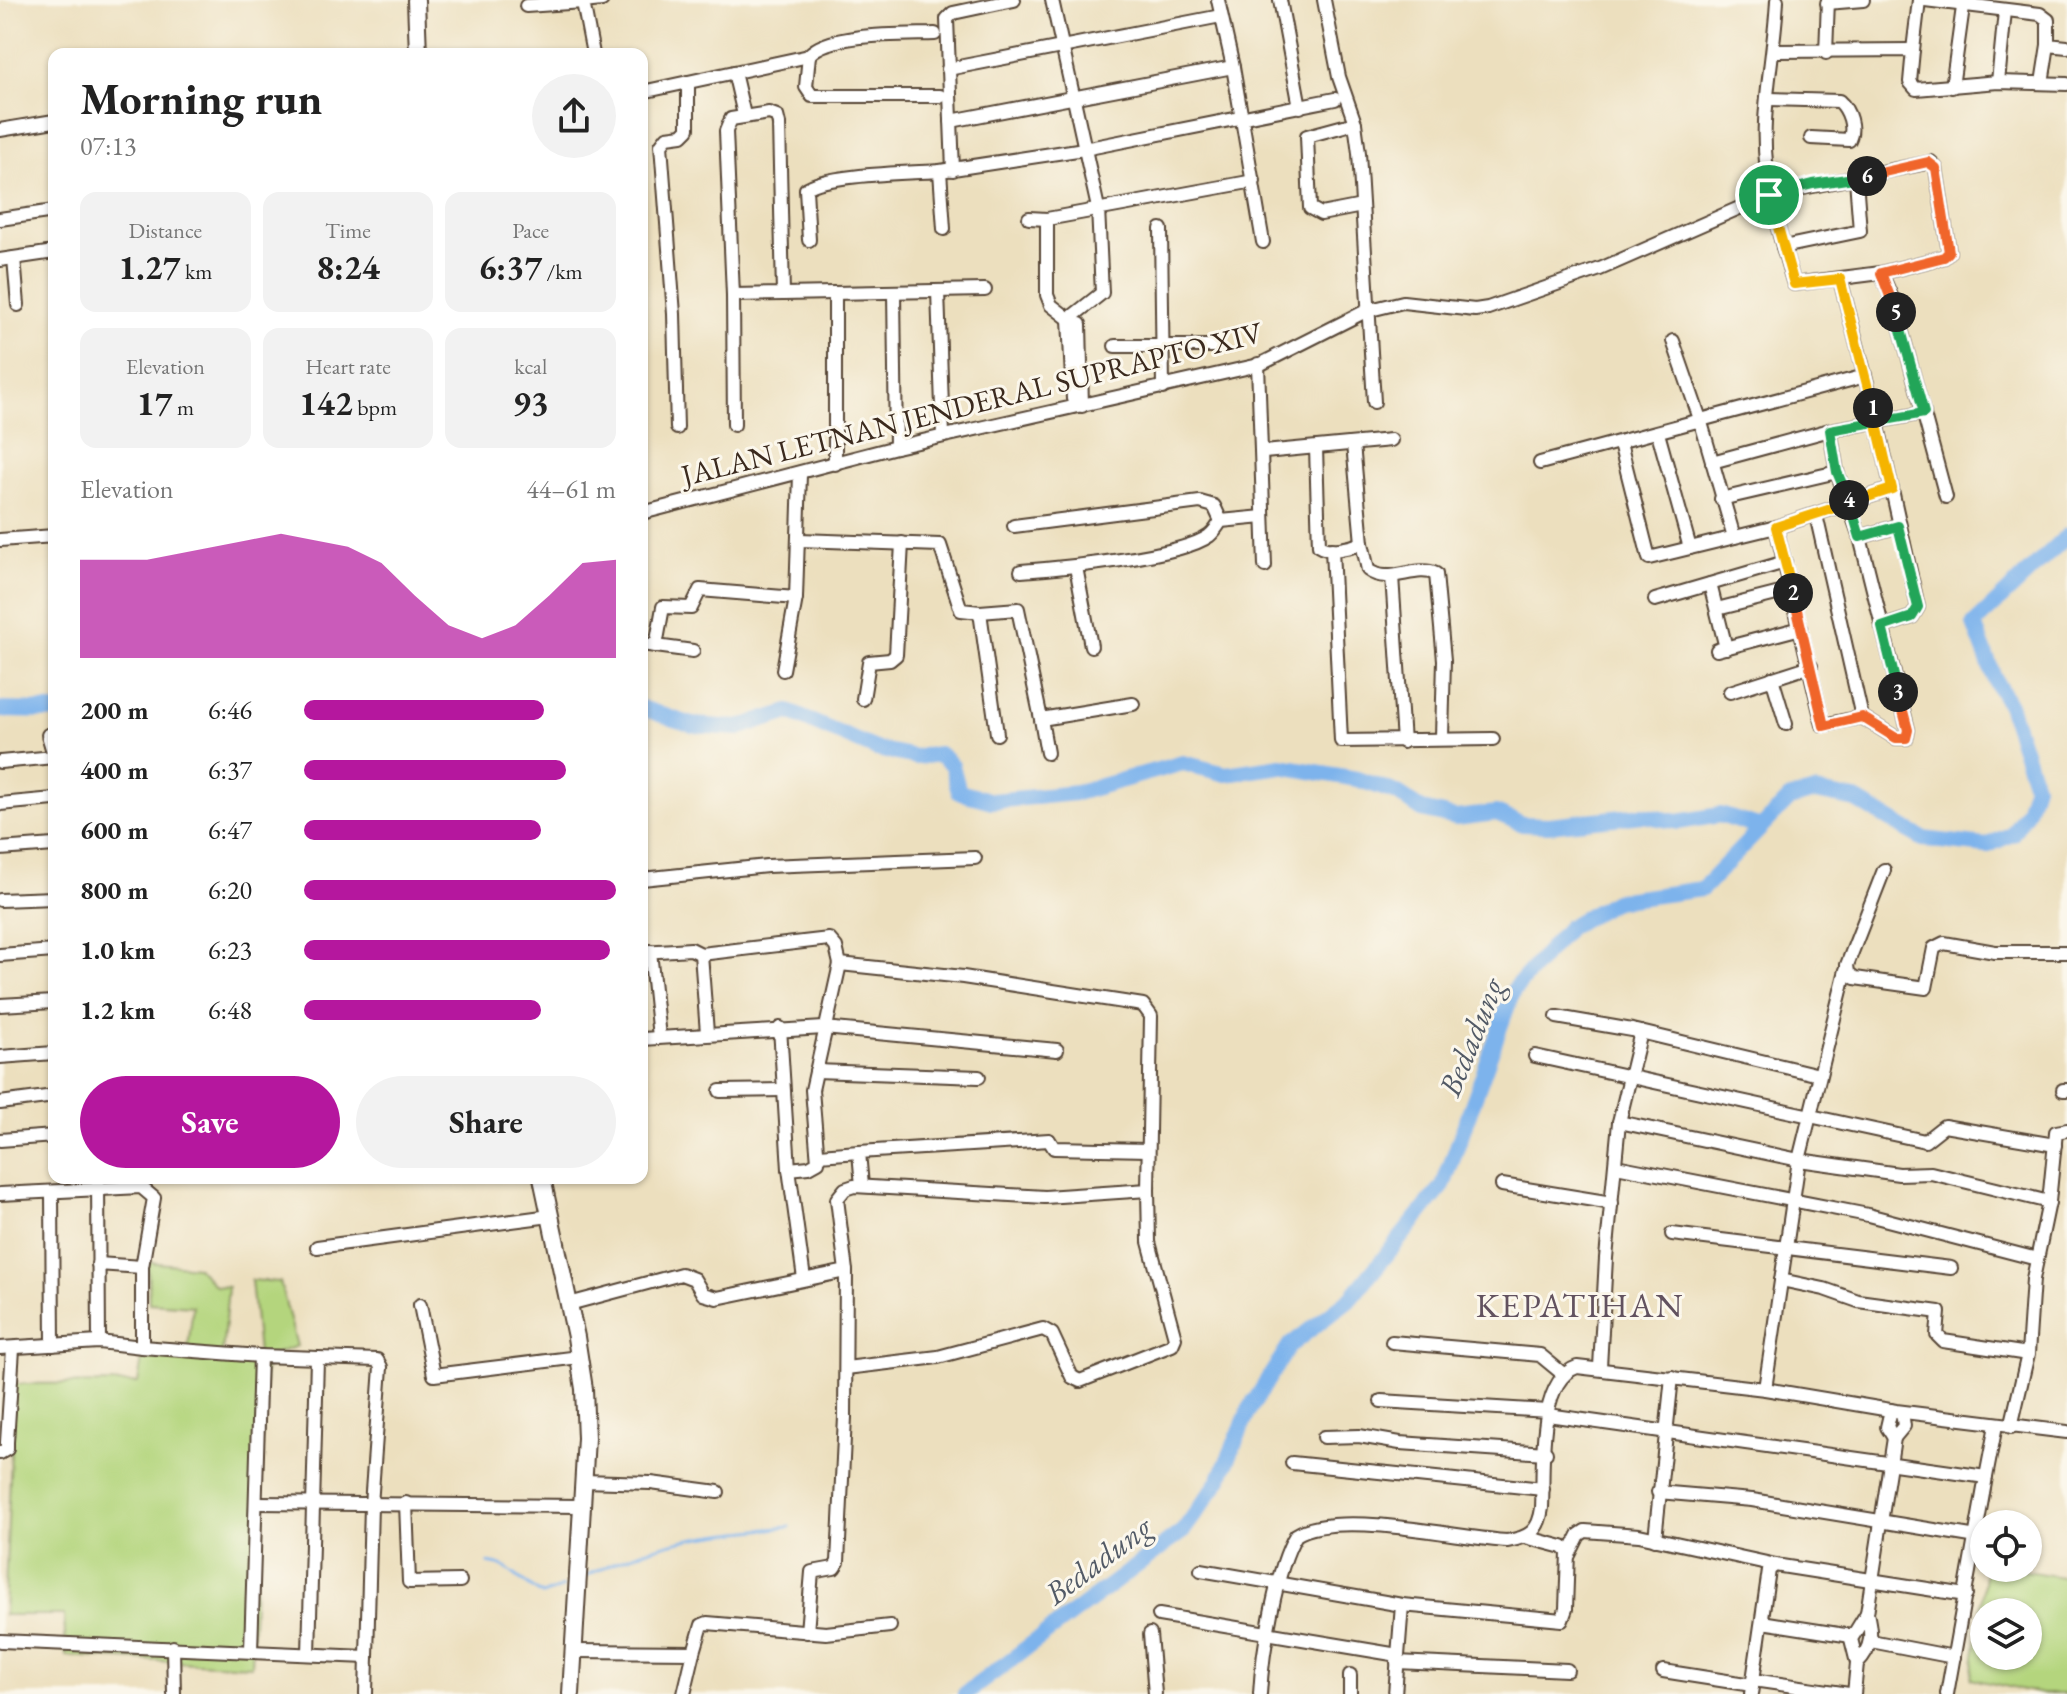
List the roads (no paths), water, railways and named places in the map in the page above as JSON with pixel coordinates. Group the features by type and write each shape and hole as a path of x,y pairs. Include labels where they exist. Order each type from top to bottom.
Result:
{"main road":[{"path":"416,0 418,48"},
{"path":"543,1184 579,1357 586,1438 571,1694"}],"street":[{"path":"526,6 602,0"},
{"path":"944,229 951,121 949,15 1014,0"},
{"path":"1052,0 1098,208 1102,293 1074,322 1078,402"},
{"path":"1218,0 1243,120 1263,242"},
{"path":"1280,0 1300,107"},
{"path":"1324,0 1339,77 1355,123 1374,402"},
{"path":"1777,0 1775,51 1765,122 1769,195 1796,286 1862,273 1881,273 1894,303 1946,497"},
{"path":"1826,53 1827,2 1863,0"},
{"path":"1919,0 1910,75 1913,88 1998,82 2067,84"},
{"path":"1925,0 2046,17 2048,45 2042,83"},
{"path":"583,2 592,48"},
{"path":"1952,87 1963,7"},
{"path":"1998,82 2005,11"},
{"path":"948,69 1063,44 1221,16"},
{"path":"648,91 809,56 818,48 851,39 935,34"},
{"path":"2048,45 2067,47"},
{"path":"1775,51 1913,50"},
{"path":"809,56 806,87 812,96 940,96"},
{"path":"951,121 1233,67"},
{"path":"734,72 744,115"},
{"path":"677,428 674,314 661,145 667,137 682,135 688,129 688,82"},
{"path":"809,240 805,192 810,185 825,180 946,171 1243,120 1335,99"},
{"path":"1769,99 1839,101 1846,107 1852,130 1849,140 1811,138"},
{"path":"734,425 733,295 726,131 731,119 744,115 769,113 777,116 779,124 783,294"},
{"path":"0,130 48,122"},
{"path":"1355,123 1307,136 1310,208 1321,214 1362,206"},
{"name":"JALAN LETNAN JENDERAL SUPRAPTO XIV","path":"648,512 1078,402 1163,388 1259,364 1366,311 1403,302 1475,310 1488,308 1600,269 1769,195 1928,162 1936,168 1949,252 1944,257 1881,273"},
{"path":"1783,247 1860,231 1856,179"},
{"path":"1029,218 1047,219 1254,181"},
{"path":"0,219 48,212"},
{"path":"1047,219 1047,295 1051,305 1074,322"},
{"path":"1161,229 1163,388"},
{"path":"0,260 48,253"},
{"path":"14,258 18,305"},
{"path":"1840,279 1877,422 1918,607 1912,617 1882,627"},
{"path":"733,295 985,290"},
{"path":"938,291 943,436"},
{"path":"894,292 896,447"},
{"path":"835,294 835,464"},
{"path":"1673,341 1700,419 1734,537"},
{"path":"1115,346 1215,346"},
{"path":"1259,364 1265,566"},
{"path":"1540,463 1865,376"},
{"path":"1712,462 1830,430 1924,413"},
{"path":"1776,527 1824,726 1862,717 1896,738 1907,735 1860,537 1837,472 1830,430"},
{"path":"1658,433 1690,548"},
{"path":"1264,452 1391,440"},
{"path":"1620,443 1648,557 1776,527 1892,489"},
{"path":"1353,444 1362,543 1368,570 1377,576 1428,571 1436,574 1444,660 1442,737"},
{"path":"1316,448 1319,546 1332,549 1362,543"},
{"path":"1721,499 1837,472"},
{"path":"783,670 796,598 800,474"},
{"path":"1014,526 1200,502 1214,506 1221,521"},
{"path":"1816,515 1862,717"},
{"path":"1021,571 1076,567 1195,543 1211,535 1221,521 1263,517"},
{"path":"1860,537 1898,526"},
{"path":"0,540 48,536"},
{"path":"800,540 940,545 957,606 966,613 1018,609 1047,753"},
{"path":"863,699 869,662 890,660 896,655 902,543"},
{"path":"1332,549 1339,738 1347,742 1403,742 1442,737 1493,739"},
{"path":"1655,600 1785,562"},
{"path":"1076,567 1091,646"},
{"path":"1392,576 1403,742"},
{"path":"1710,584 1722,649 1801,628"},
{"path":"656,646 663,607 691,608 700,590 796,598"},
{"path":"1717,609 1792,590"},
{"path":"980,612 997,734"},
{"path":"648,645 693,651"},
{"path":"1730,692 1811,666"},
{"path":"1772,678 1786,724"},
{"path":"1041,719 1133,704"},
{"path":"0,762 48,757"},
{"path":"0,804 48,800"},
{"path":"0,849 48,845"},
{"path":"648,878 767,866 975,858"},
{"path":"1765,1389 1792,1199 1809,1114 1846,970 1884,870"},
{"path":"0,900 48,898"},
{"path":"648,952 691,949 701,954 829,939 836,947 840,964 824,1028 812,1109 819,1155 815,1165 789,1169"},
{"path":"1846,970 1855,978 1923,989 1928,986 1934,948 1940,944 1995,952 2067,952"},
{"path":"0,955 48,951"},
{"path":"701,954 707,1033"},
{"path":"840,964 963,977 1143,1005 1151,1016 1149,1242 1175,1338 1172,1345 1080,1381 1068,1370 1052,1334 1043,1329 938,1357 846,1368"},
{"path":"648,965 659,1037"},
{"path":"0,1005 48,1002"},
{"path":"1557,1017 1641,1032 1819,1075"},
{"path":"648,1038 780,1028 824,1028 1057,1050"},
{"path":"780,1028 789,1169 804,1279"},
{"path":"1600,1367 1619,1122 1641,1032"},
{"path":"0,1057 48,1053"},
{"path":"1535,1056 1925,1141 1944,1126 2055,1145"},
{"path":"816,1071 979,1077"},
{"path":"720,1091 782,1090"},
{"path":"0,1103 48,1097"},
{"path":"1619,1122 1799,1160 1899,1174 1931,1173 2049,1202"},
{"path":"2011,1427 2028,1354 2037,1259 2049,1202 2056,1132 2067,1130"},
{"path":"0,1140 48,1136"},
{"path":"819,1155 949,1144 1049,1140 1054,1148 1148,1150"},
{"path":"859,1152 862,1186"},
{"path":"1616,1166 1792,1199 2037,1259"},
{"path":"98,1184 99,1342"},
{"path":"0,1194 52,1192 98,1184 141,1187 154,1198 142,1267 142,1347"},
{"path":"1502,1185 1612,1203"},
{"path":"807,1632 812,1572 834,1568 838,1562 846,1368 846,1271 837,1199 845,1189 862,1186 968,1195 1045,1197 1148,1190"},
{"path":"52,1192 53,1345"},
{"path":"317,1247 550,1216"},
{"path":"1672,1234 1786,1245 1951,1268"},
{"path":"98,1264 142,1267"},
{"path":"569,1304 681,1274 694,1279 703,1294 717,1298 846,1271"},
{"path":"1781,1280 1824,1289 1858,1301 1939,1312 1937,1335 1943,1341 2028,1354"},
{"path":"420,1305 434,1375 579,1357"},
{"path":"0,1453 7,1449 7,1348 99,1342 380,1363 371,1505 366,1694"},
{"path":"1392,1342 1540,1355 1563,1374"},
{"path":"251,1651 260,1356"},
{"path":"309,1654 317,1359"},
{"path":"1525,1537 1535,1530 1540,1521 1551,1390 1563,1374 1577,1367 1600,1367 1996,1425 2067,1432"},
{"path":"1655,1539 1672,1377"},
{"path":"1381,1401 1548,1413 1665,1434 1982,1476"},
{"path":"1663,1671 1752,1686 1851,1694 1857,1663 1871,1641 1867,1613 1894,1438 1887,1427 1897,1411"},
{"path":"1979,1510 1982,1476 1996,1425"},
{"path":"1324,1437 1359,1436 1400,1443 1546,1453"},
{"path":"1292,1463 1543,1489"},
{"path":"583,1481 677,1485 718,1492"},
{"path":"1658,1492 1756,1501 1970,1536"},
{"path":"257,1503 582,1506"},
{"path":"406,1503 409,1582 460,1581"},
{"path":"1260,1694 1268,1636 1286,1553 1296,1535 1317,1526 1398,1528 1495,1541 1525,1537 1563,1547 1569,1555"},
{"path":"1201,1570 1402,1605 1562,1620 1566,1609 1569,1555 1585,1531 1655,1539 1776,1565 1966,1595"},
{"path":"1752,1686 1769,1570 1776,1565"},
{"path":"1947,1694 1970,1574"},
{"path":"1395,1694 1402,1605"},
{"path":"1857,1663 1851,1636 1867,1613"},
{"path":"1159,1615 1398,1659 1567,1670"},
{"path":"1762,1622 1851,1636"},
{"path":"684,1694 702,1625 707,1623 807,1632 890,1626"},
{"path":"1150,1634 1155,1694"},
{"path":"1,1641 367,1657"},
{"path":"1871,1641 1954,1657"},
{"path":"173,1647 174,1694"},
{"path":"574,1651 694,1652"},
{"path":"1350,1675 1350,1694"}],"waterway":[{"name":"Bedadung","path":"965,1694 1183,1531 1219,1481 1249,1410 1289,1346 1351,1298 1443,1186 1513,991 1569,927 1615,901 1702,889 1789,799 1815,792 1856,800 1923,839 1986,846 2012,834 2027,811 2035,785 2009,705 1996,682 1974,624 2067,536"},
{"path":"0,710 48,711"},
{"path":"648,710 692,725 738,728 789,712 876,749 916,757 939,754 952,765 959,792 992,801 1076,793 1183,763 1226,774 1281,766 1357,779 1397,793 1422,810 1456,818 1496,813 1522,824 1548,825 1643,815 1678,822 1720,815 1761,828"},
{"path":"586,1576 662,1545 790,1527"},
{"path":"488,1563 503,1566 542,1595 563,1587"}],"district":[{"name":"KEPATIHAN","path":"1580,1305"}]}
